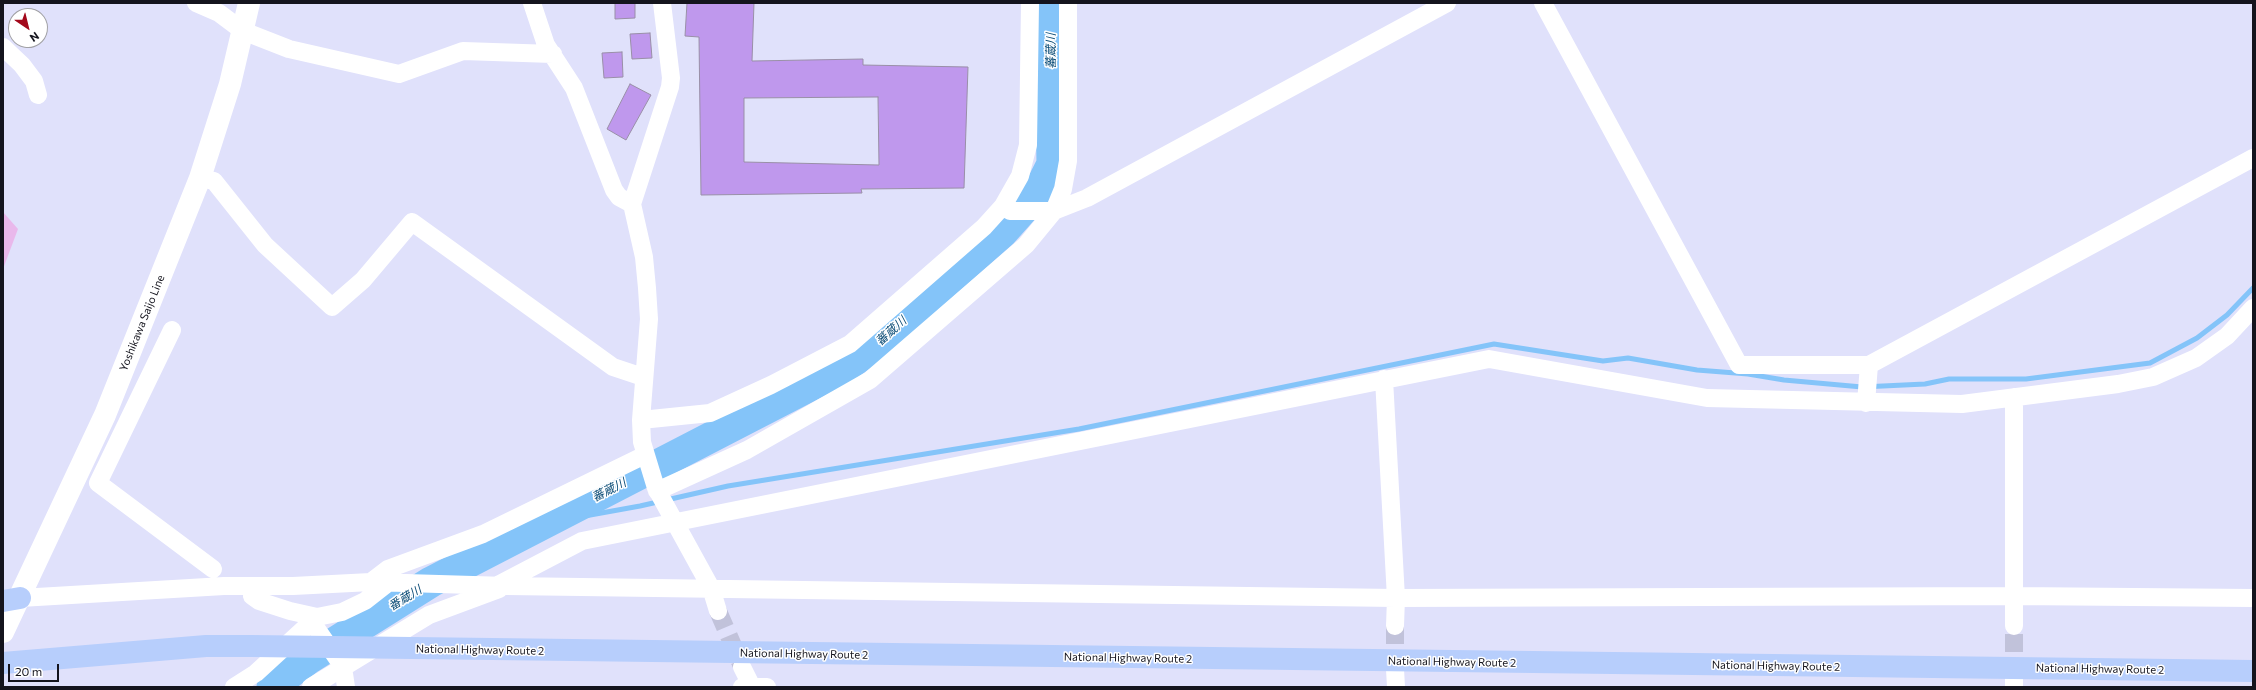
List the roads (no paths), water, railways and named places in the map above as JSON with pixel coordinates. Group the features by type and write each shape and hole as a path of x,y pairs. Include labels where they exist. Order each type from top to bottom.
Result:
{"highway":[{"name":"National Highway Route 2","path":"13,662 206,646 252,646 425,650 2253,671"}],"main road":[{"name":"Yoshikawa Saijo Line","path":"3,632 11,599 105,415 200,178 230,84 249,3"}],"street":[{"path":"196,3 219,13 243,31 288,49 399,74 463,51 553,54"},
{"path":"532,3 546,45 574,88 614,190 619,197 632,204"},
{"path":"662,3 671,78 670,87 632,204 644,256 648,288 649,319 643,377 641,420 646,458 657,491 711,588 718,611"},
{"path":"641,420 710,413 771,385 850,344 1006,208 1020,176 1028,145 1030,3"},
{"path":"657,491 747,450 870,380 1026,245 1054,211 1063,188 1068,161 1068,3"},
{"path":"1006,208 1054,211 1087,198 1446,3"},
{"path":"1542,3 1740,365 1869,365 2253,158"},
{"path":"3,47 22,65 34,81 38,95"},
{"path":"200,178 214,181 265,245 332,307 364,280 412,222 613,367 643,377"},
{"path":"312,687 342,667 430,615 501,586 582,541 1384,379 1489,359 1707,398 1866,403 1962,404 2118,384 2153,377 2196,358 2227,336 2253,308"},
{"path":"172,330 98,483 213,570"},
{"path":"1866,403 1869,365"},
{"path":"1384,379 1396,598 1395,626"},
{"path":"2014,397 2014,626"},
{"path":"105,415 124,428"},
{"path":"234,687 256,673 314,621 342,612 366,601 380,583 388,569 483,534 646,458"},
{"path":"11,599 224,586 293,586 380,583 501,586 1396,598 2014,596 2253,598"},
{"path":"252,596 259,601 314,621 342,667 346,687"},
{"path":"742,667 752,687"},
{"path":"1395,669 1396,687"},
{"path":"742,687 767,687"}],"waterway":[{"name":"蕃蔵川","path":"272,687 310,658 431,582 841,370 868,351 1003,232 1037,194 1052,164 1050,44 1051,3"},
{"path":"546,523 640,506 728,486 1079,429 1494,344 1603,361 1628,358 1697,370 1748,374 1784,380 1862,387 1925,384 1949,379 2026,379 2150,363 2197,338 2227,315 2253,288"}],"tunnel":[{"path":"718,611 741,664"},
{"path":"1395,626 1395,669"},
{"path":"2014,626 2014,679"}],"water label":[{"name":"番蔵川","path":"405,598"}]}
